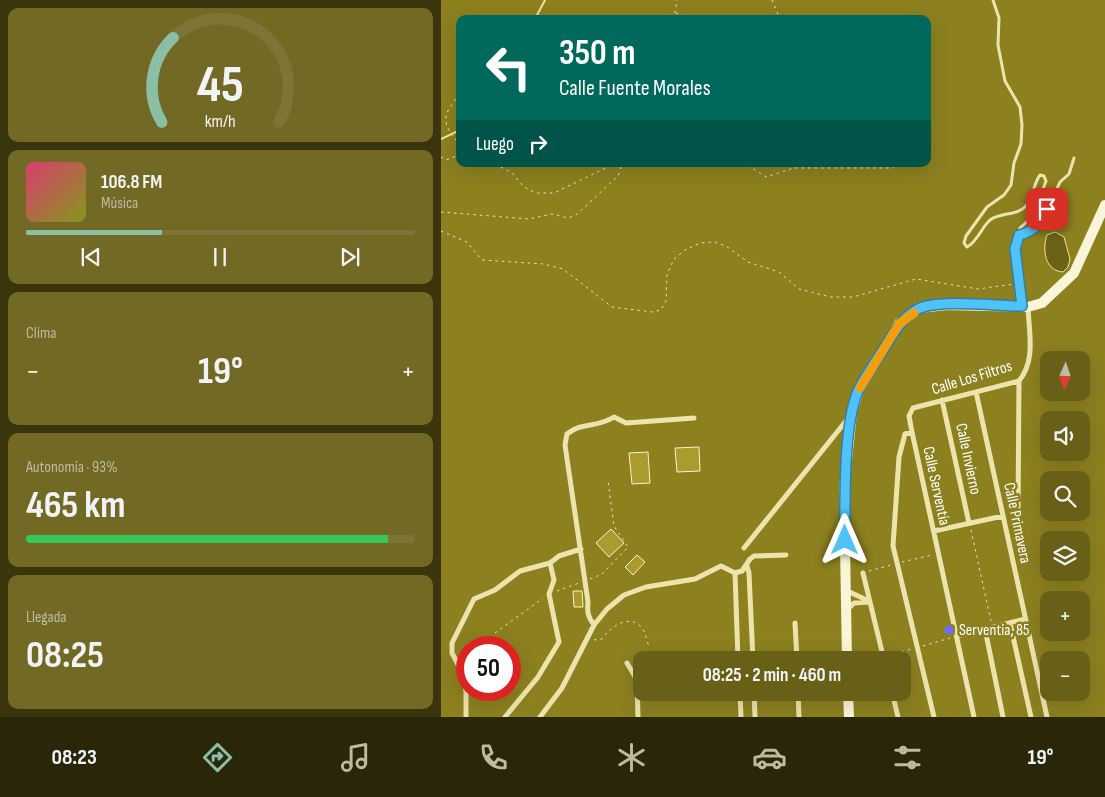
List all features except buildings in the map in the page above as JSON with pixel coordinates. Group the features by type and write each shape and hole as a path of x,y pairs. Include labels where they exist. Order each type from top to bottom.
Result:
{"main road":[{"path":"847,651 845,489 852,413 859,390 899,324 920,308 946,304 1025,307 1042,304 1074,273 1105,205"},
{"path":"848,701 849,717"}],"street":[{"name":"Calle Los Filtros","path":"912,432 909,416 913,408 1019,380 1027,371 1031,358 1025,307"},
{"path":"1018,514 1019,380"},
{"name":"Calle Primavera","path":"976,392 1047,717"},
{"name":"Calle Invierno","path":"942,400 969,523"},
{"path":"744,548 852,413"},
{"path":"594,625 589,618 589,602 565,445 567,434 574,428 603,424 614,417 626,423 694,418"},
{"name":"Calle Serventía","path":"934,717 893,546 899,457 905,434 912,432 973,717"},
{"path":"933,531 1003,516"},
{"path":"466,717 466,692 463,674 452,653 452,643 475,599 495,590 520,571 550,563 559,556 581,549"},
{"path":"540,717 563,688 594,625 607,609 624,595 647,587 695,578 721,566 735,573 742,571 754,556 786,556"},
{"path":"505,717 538,677 559,642 549,594 554,580 550,563"},
{"path":"747,566 752,651"},
{"path":"735,573 738,651"},
{"path":"863,573 882,651"},
{"path":"845,590 869,602"},
{"path":"845,613 854,603 869,602"},
{"path":"956,636 1025,619"},
{"path":"795,623 797,651"},
{"path":"1011,623 1031,717"},
{"path":"985,629 1003,717"},
{"path":"627,662 637,680 639,717"},
{"path":"740,701 741,717"},
{"path":"754,701 755,717"},
{"path":"798,701 799,717"},
{"path":"894,701 898,717"}],"lane":[{"path":"993,0 999,18 998,45 1005,81 1020,107 1021,144 1014,162 1011,185 1004,195 987,207 966,236 965,243 967,246 973,244 988,222 997,216 1017,212 1025,208 1031,200 1036,180 1040,175 1044,176 1046,181 1033,216 1020,228 1015,249 1025,307"},
{"path":"1019,235 1032,232 1041,223 1060,182 1069,174 1074,158"}],"path":[{"path":"675,13 677,0"},
{"path":"772,0 778,15"},
{"path":"671,15 675,13 681,15"},
{"path":"441,118 456,99"},
{"path":"442,124 456,140"},
{"path":"441,157 446,160 456,156"},
{"path":"500,167 512,174 524,187 536,193 553,193 608,167"},
{"path":"441,212 529,219 552,214 568,218 576,215 618,176 621,167"},
{"path":"751,167 766,177 794,168 864,170 893,167"},
{"path":"441,231 467,242 482,260 544,264 563,269 611,307 652,312 661,310 666,301 667,274 674,259 685,250 700,243 714,242 726,246 748,262 779,272 799,289 830,297 861,295 917,279 979,289 1020,283"},
{"path":"969,523 992,627"},
{"path":"589,637 596,641 602,639 617,624 626,622 636,624 644,630 649,646"}],"shaded area":[{"path":"1055,232 1064,237 1070,259 1068,267 1063,272 1052,268 1046,259 1047,235"}],"waterway":[{"path":"537,15 545,0"},
{"path":"441,139 456,132"}],"slow traffic":[{"path":"860,388 899,324 914,313"}],"place":[{"name":"Serventía, 85","path":"949,630"}],"route":[{"path":"845,540 845,489 852,413 859,390 889,340 899,324 920,308 946,304 1022,306 1015,249 1019,235 1032,232 1041,223 1047,209"}]}
